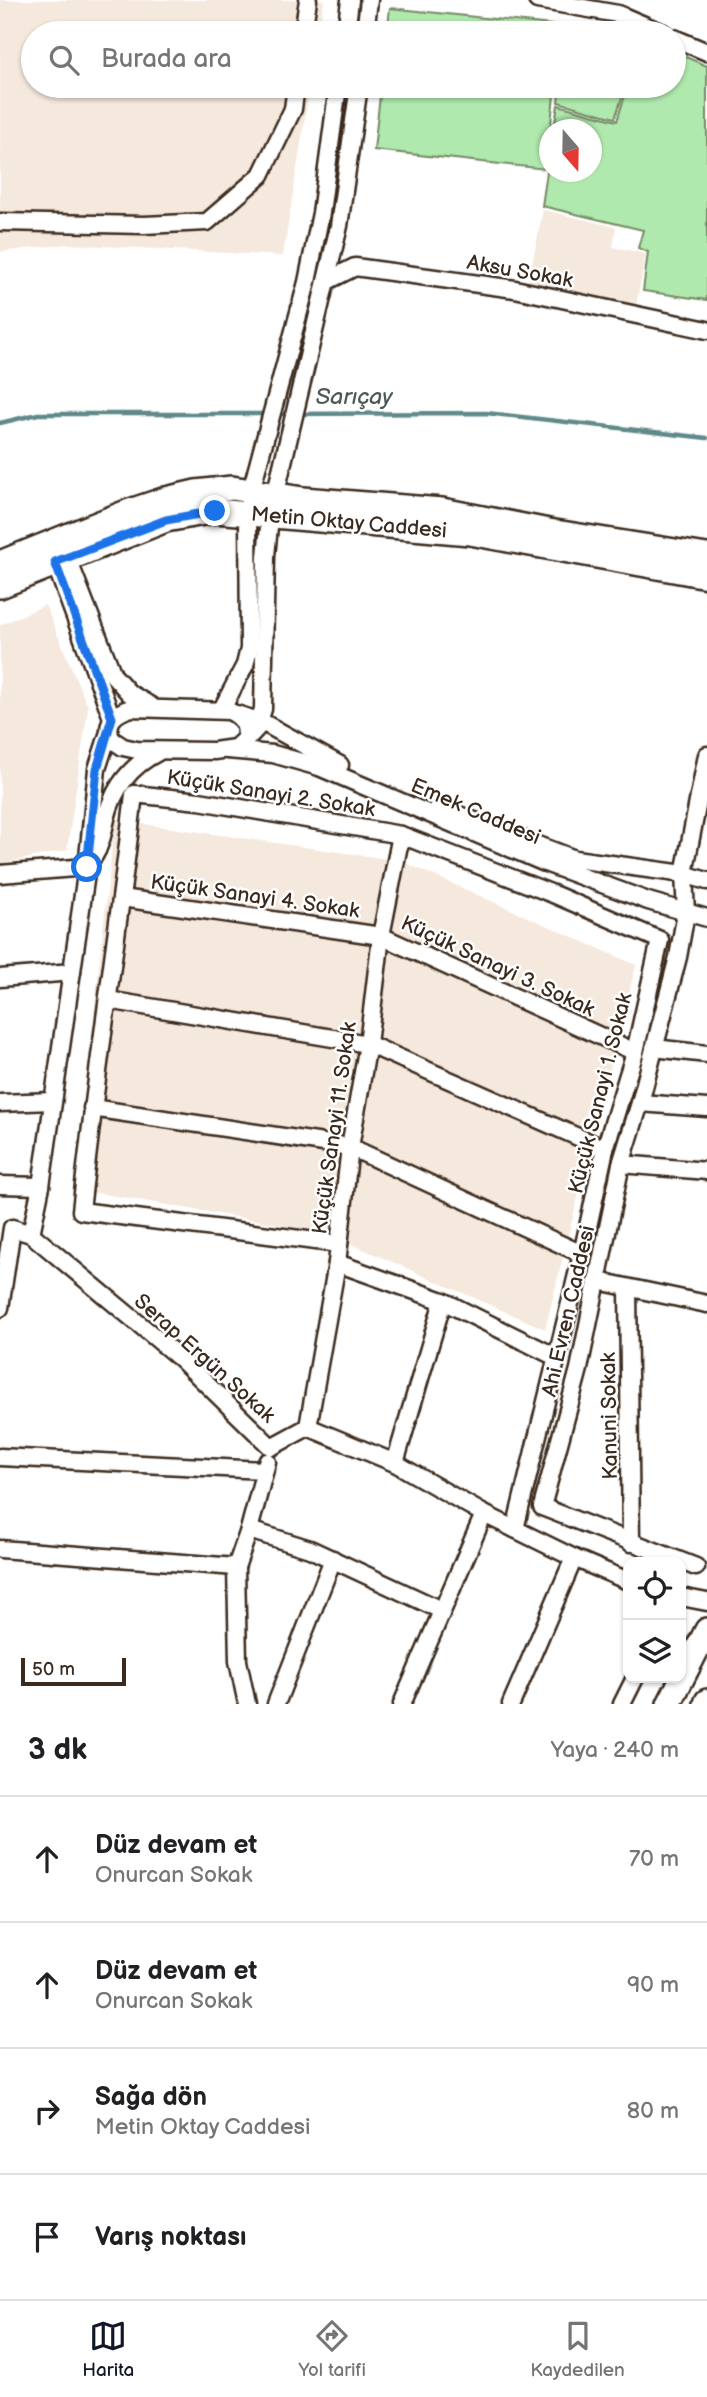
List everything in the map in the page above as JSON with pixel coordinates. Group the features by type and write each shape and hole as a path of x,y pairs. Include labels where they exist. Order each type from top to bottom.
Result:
{"main road":[{"name":"Metin Oktay Caddesi","path":"0,563 166,499 232,488 251,496 707,576"},
{"name":"Metin Oktay Caddesi","path":"0,586 166,520 215,511 251,496"},
{"name":"Metin Oktay Caddesi","path":"274,499 442,510 549,531 707,556"},
{"path":"670,1704 707,1630"}],"street":[{"path":"304,21 307,0"},
{"path":"347,21 350,0"},
{"path":"366,21 369,0"},
{"path":"537,0 620,7 643,21"},
{"path":"686,43 707,52"},
{"path":"0,222 144,225 207,222 261,175 293,109 294,98"},
{"path":"229,712 246,665 248,649 251,496 307,282 321,213 336,98"},
{"path":"234,747 257,728 263,709 266,556 274,499 339,226 357,98"},
{"name":"Aksu Sokak","path":"327,281 355,267 515,289 707,330"},
{"path":"61,561 113,675 129,692 153,707"},
{"path":"0,1308 6,1230 30,1234 41,1186 87,867 97,769 110,725 61,561"},
{"path":"110,725 131,708 229,712 259,722 338,765 423,801 575,859 684,874 707,881"},
{"path":"229,712 245,725 245,739 234,747"},
{"name":"Emek Caddesi","path":"110,725 111,739 122,747 162,751 234,747 273,754 319,767 545,863 707,918"},
{"path":"87,867 99,849 107,812 119,784 146,758 162,751"},
{"name":"Ahi Evren Caddesi","path":"631,1543 542,1507 579,1369 621,1164 670,990 686,913 684,874 707,755"},
{"name":"Küçük Sanayi 2. Sokak","path":"122,898 134,794 199,801 401,835"},
{"name":"Küçük Sanayi 11. Sokak","path":"308,1427 337,1263 381,936 401,835"},
{"name":"Küçük Sanayi 1. Sokak","path":"401,835 553,894 660,940 635,1052 605,1149 558,1358 515,1529"},
{"path":"0,874 87,867"},
{"path":"122,898 92,1108 81,1211 339,1244"},
{"name":"Küçük Sanayi 4. Sokak","path":"122,898 381,936"},
{"name":"Küçük Sanayi 3. Sokak","path":"381,936 635,1052"},
{"path":"0,978 72,972"},
{"path":"108,1000 368,1044 605,1149"},
{"path":"654,1048 707,1054"},
{"path":"0,1103 53,1101"},
{"path":"640,1103 707,1108"},
{"path":"92,1108 351,1147 582,1254"},
{"path":"621,1164 707,1171"},
{"path":"0,1185 41,1186"},
{"name":"Serap Ergün Sokak","path":"30,1234 181,1359 271,1447 308,1427"},
{"path":"337,1263 443,1301 558,1358"},
{"path":"598,1280 707,1304"},
{"name":"Kanuni Sokak","path":"628,1288 631,1543"},
{"path":"395,1462 443,1301"},
{"path":"308,1427 395,1462 484,1514 623,1579"},
{"path":"247,1704 238,1661 236,1567 249,1530 271,1447"},
{"path":"0,1457 264,1470"},
{"path":"402,1704 484,1514"},
{"path":"249,1530 310,1549 441,1609"},
{"path":"631,1543 696,1567"},
{"path":"0,1549 236,1567"},
{"path":"511,1704 574,1558"},
{"path":"276,1704 333,1559"},
{"path":"686,1598 707,1602"},
{"path":"622,1704 632,1683"}],"shaded area":[{"path":"0,0 324,0 320,21 21,21 21,98 308,98 283,256 68,244 0,252"},
{"path":"543,210 616,227 613,247 646,254 635,311 527,290"},
{"path":"45,605 88,707 67,850 0,864 0,625"},
{"path":"115,820 401,861 636,965 545,1329 324,1232 75,1189"}],"green space":[{"path":"390,8 514,21 388,21"},
{"path":"686,57 707,66 707,300 643,291 648,252 638,248 643,230 542,206 546,182 602,182 602,119 556,119 558,105 617,121 624,98 686,98"},
{"path":"380,98 554,98 551,119 539,119 539,168 374,150"},
{"path":"558,98 622,98 615,118 558,102"}],"waterway":[{"name":"Sarıçay","path":"276,414 486,413 707,438"},
{"name":"Sarıçay","path":"0,423 38,414 268,414"}],"route":[{"path":"87,867 97,769 112,718 55,562 114,542 166,520 215,511"}]}
